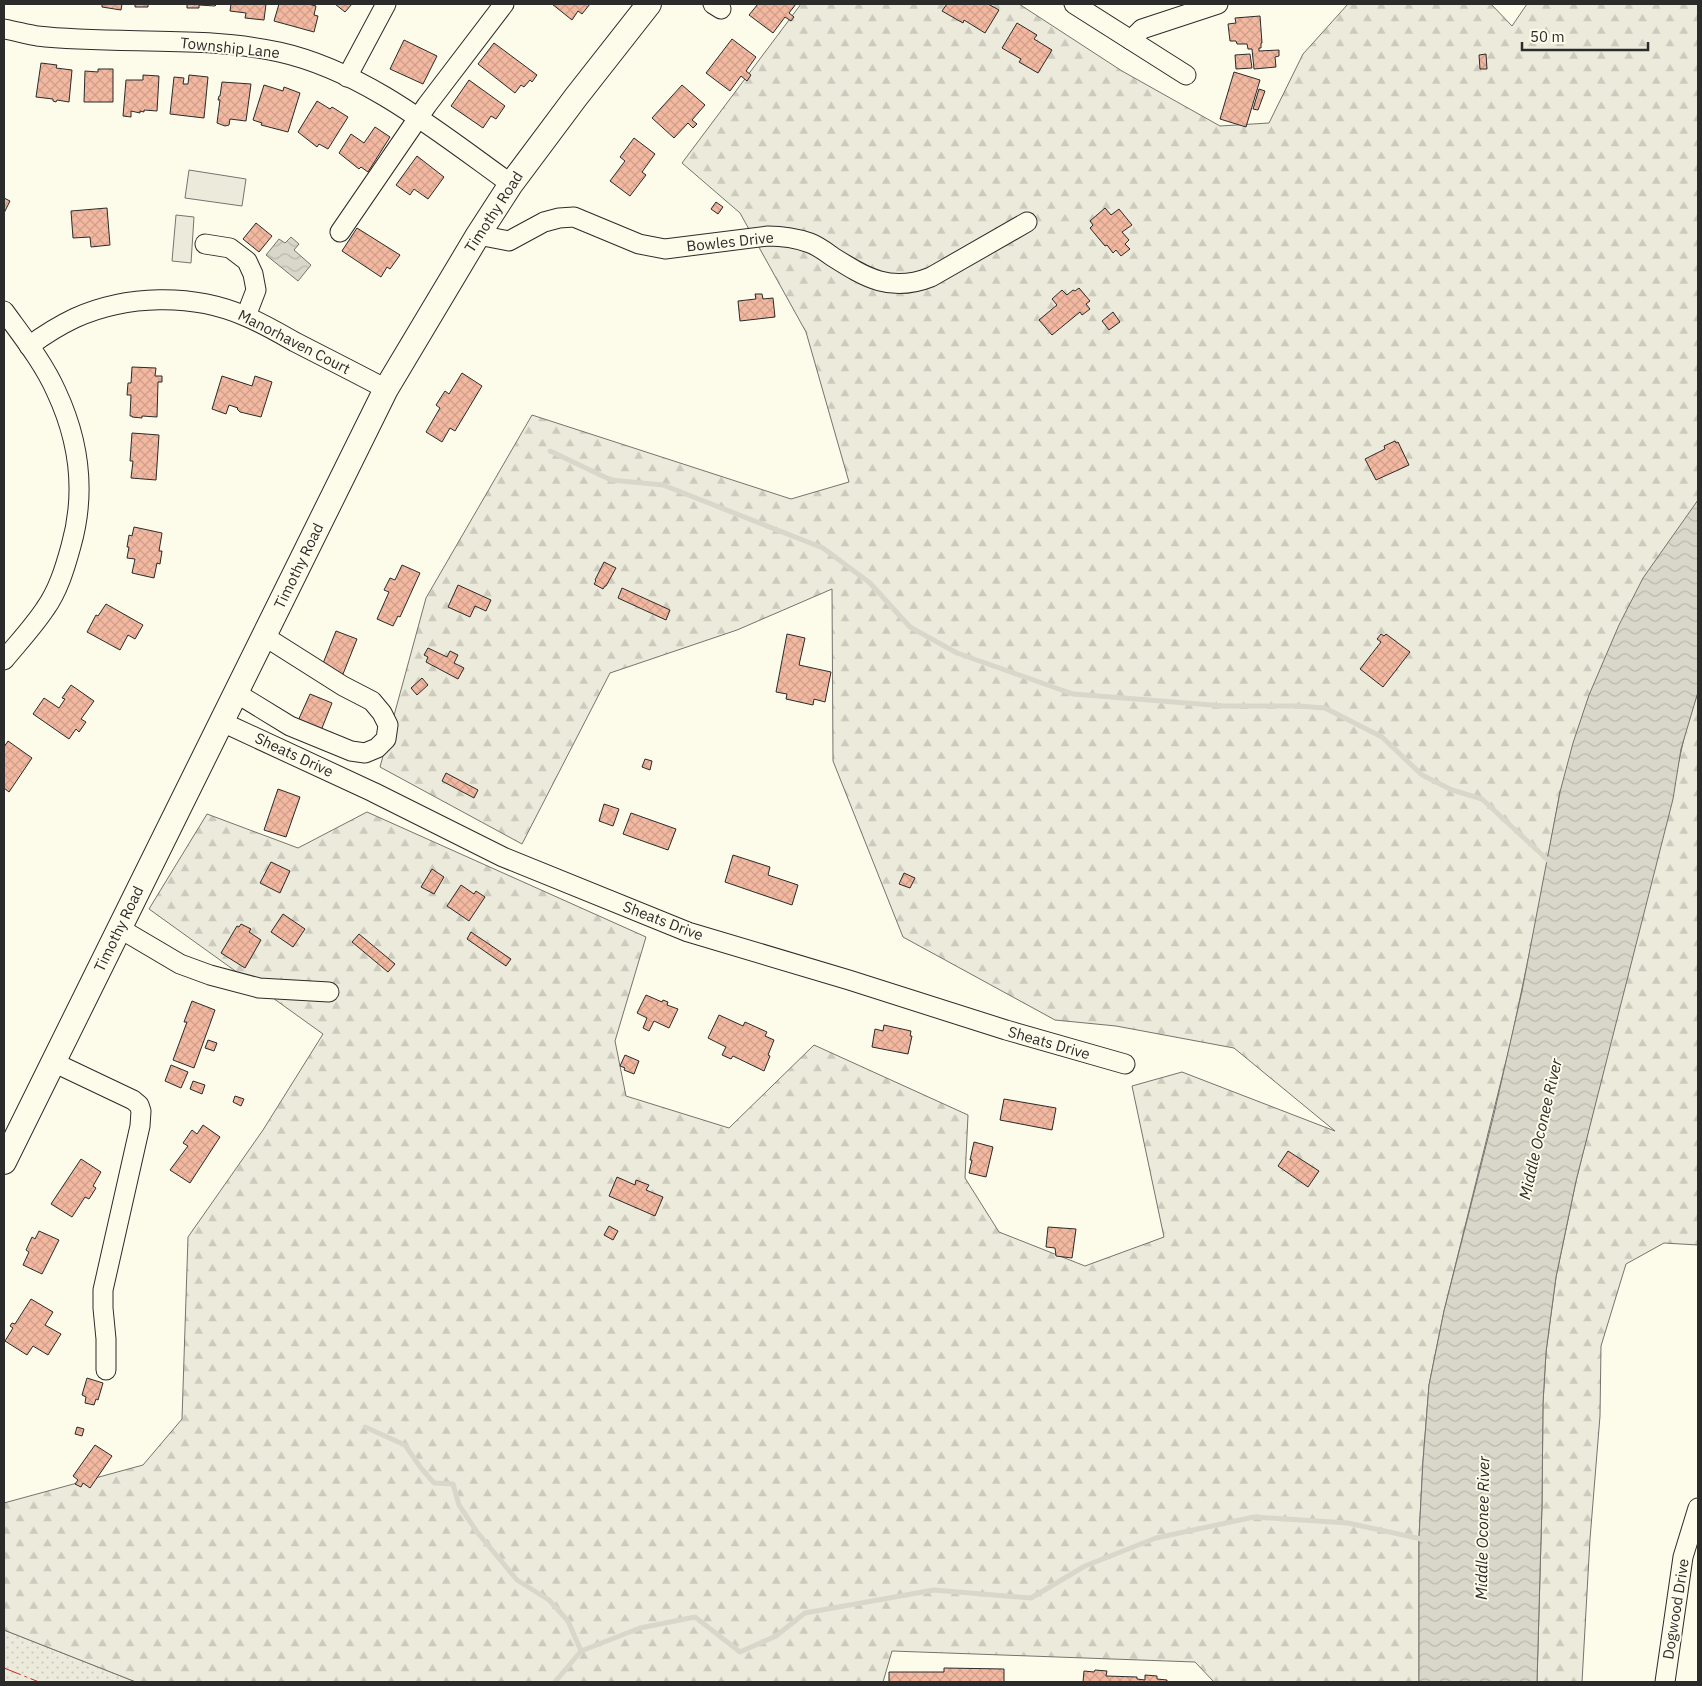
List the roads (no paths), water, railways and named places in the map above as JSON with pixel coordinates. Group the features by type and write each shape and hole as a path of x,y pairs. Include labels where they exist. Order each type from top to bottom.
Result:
{"main road":[{"name":"Timothy Road","path":"4,1162 386,389 478,235 511,184 649,4"}],"street":[{"path":"347,77 386,4"},
{"path":"340,232 418,119 504,4"},
{"path":"1074,4 1186,75"},
{"path":"1131,40 1142,29 1218,4"},
{"name":"Township Lane","path":"4,29 36,36 243,46 280,52 310,61 347,77 399,106 511,184"},
{"name":"Bowles Drive","path":"478,235 509,241 544,222 574,217 640,244 665,249 781,236 812,243 860,274 881,282 900,284 917,283 931,277 1027,222"},
{"path":"205,244 230,248 247,261 254,274 256,290 246,316"},
{"name":"Manorhaven Court","path":"29,346 51,330 76,318 102,309 145,301 196,302 246,316 386,389"},
{"path":"4,311 56,389 74,438 80,488 73,538 57,586 45,609 4,660"},
{"path":"236,693 290,726 351,751 365,752 377,748 386,739 388,725 382,713 372,702 264,636"},
{"name":"Sheats Drive","path":"222,722 374,792 503,857 688,932 849,980 1006,1030 1124,1064"},
{"path":"119,928 180,964 210,975 259,988 329,992"},
{"path":"53,1062 133,1100 139,1105 141,1111 135,1152 103,1290 102,1308 106,1339 106,1370"},
{"name":"Dogwood Drive","path":"1664,1682 1684,1557 1698,1508"}],"water":[{"path":"291,237 299,244 294,250 311,265 298,281 266,255 279,239 285,243"},
{"name":"Middle Oconee River","path":"1698,500 1698,692 1681,749 1673,799 1576,1181 1556,1277 1546,1352 1543,1403 1537,1682 1419,1682 1419,1537 1429,1385 1444,1311 1494,1114 1522,991 1560,792 1573,743 1589,695 1619,625 1643,578"}],"waterway":[{"path":"550,451 611,480 663,485 823,548 870,583 910,627 957,653 1073,694 1224,706 1325,708 1382,737 1422,775 1452,790 1482,799 1551,863"},
{"path":"365,1427 405,1445 434,1483 453,1484 459,1505 477,1532 517,1580 549,1600 568,1621 581,1651"},
{"path":"555,1682 581,1651 640,1628 695,1617 740,1652 776,1636 805,1613 934,1590 1031,1598 1085,1566 1156,1538 1254,1517 1348,1523 1426,1540"}]}
